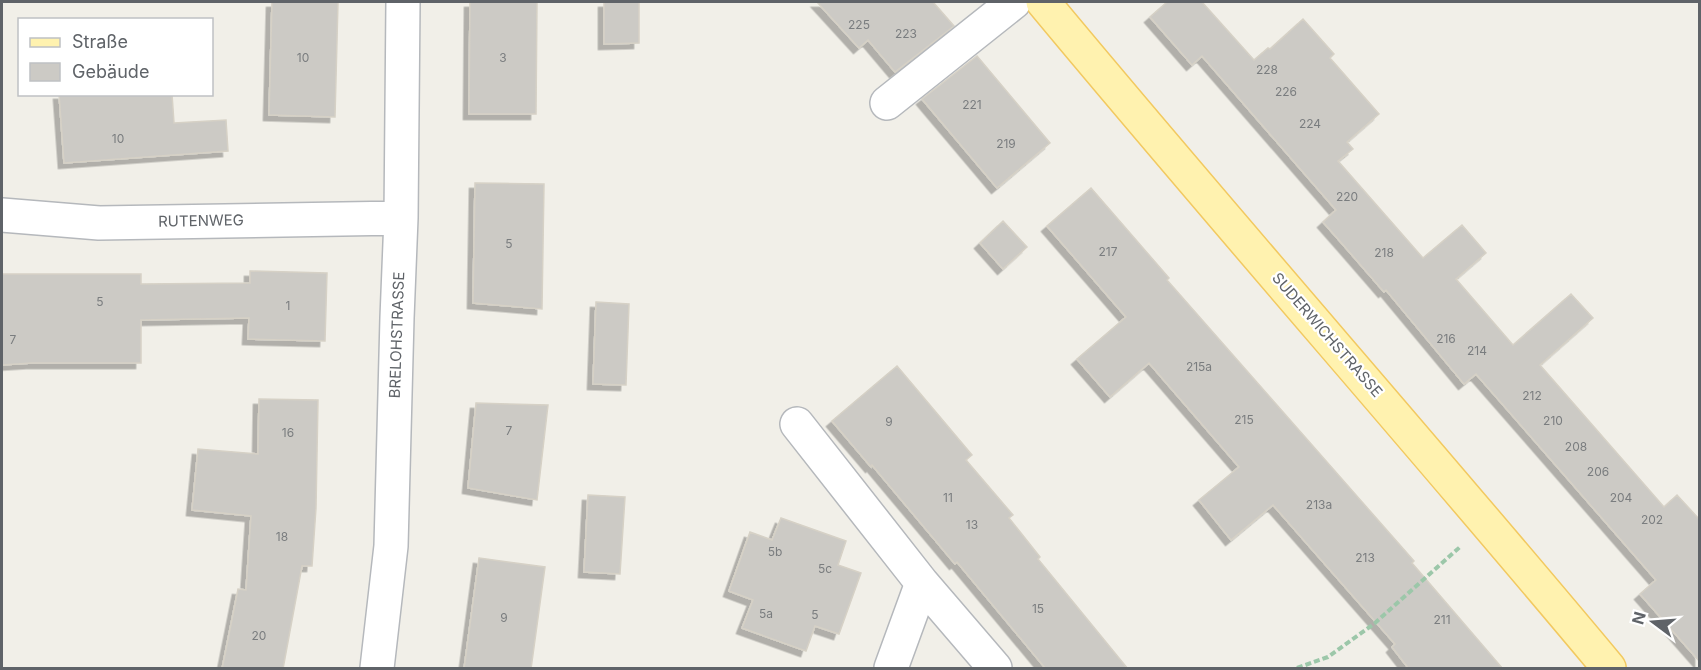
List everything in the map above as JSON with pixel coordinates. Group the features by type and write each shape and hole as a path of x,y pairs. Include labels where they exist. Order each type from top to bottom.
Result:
{"main road":[{"name":"SUDERWICHSTRASSE","path":"1043,2 1487,522 1609,669"}],"street":[{"name":"BRELOHSTRASSE","path":"377,669 391,546 401,218 403,2"},
{"path":"887,103 1014,2"},
{"name":"RUTENWEG","path":"2,215 99,223 401,218"},
{"path":"797,424 922,583 994,669"},
{"path":"891,669 922,583"}],"path":[{"path":"1297,669 1328,657 1375,623 1487,522"}],"building":[{"path":"272,2 338,2 335,117 269,115"},
{"path":"470,2 537,2 536,114 469,114"},
{"path":"604,2 639,2 639,43 604,44"},
{"path":"817,2 933,2 954,26 895,72 868,40 859,48"},
{"path":"1167,2 1202,2 1254,60 1268,48 1270,49 1303,19 1334,54 1330,58 1379,114 1347,142 1353,149 1338,161 1423,258 1462,225 1486,253 1456,279 1513,345 1571,294 1593,318 1540,365 1664,507 1677,495 1700,520 1700,662 1640,594 1656,580 1476,374 1464,384 1386,290 1384,292 1323,222 1336,210 1202,56 1192,65 1150,17"},
{"path":"977,56 1050,143 997,188 922,99"},
{"path":"59,96 172,96 174,123 226,120 228,151 64,163"},
{"path":"475,183 544,184 542,309 473,303"},
{"path":"1091,188 1169,278 1167,280 1414,561 1412,563 1503,669 1409,669 1392,647 1395,644 1273,505 1231,540 1199,500 1239,467 1149,363 1110,397 1077,359 1126,317 1047,226"},
{"path":"1003,221 1027,247 1003,269 980,243"},
{"path":"250,271 327,273 325,341 248,339 249,318 141,320 141,363 2,365 2,274 141,274 141,284 250,283"},
{"path":"596,302 629,304 626,385 593,384"},
{"path":"897,366 972,455 966,460 1013,515 1009,518 1040,557 1038,559 1128,669 1046,669 957,562 955,564 832,421"},
{"path":"259,399 318,400 316,508 312,566 302,566 283,669 222,669 238,589 246,590 251,516 192,510 198,449 258,454"},
{"path":"476,403 548,405 537,500 468,488"},
{"path":"588,495 625,497 620,574 584,572"},
{"path":"781,518 846,541 838,565 861,573 839,634 815,626 806,651 742,628 753,600 729,591 750,532 772,540"},
{"path":"479,558 545,567 531,669 464,669"}]}
